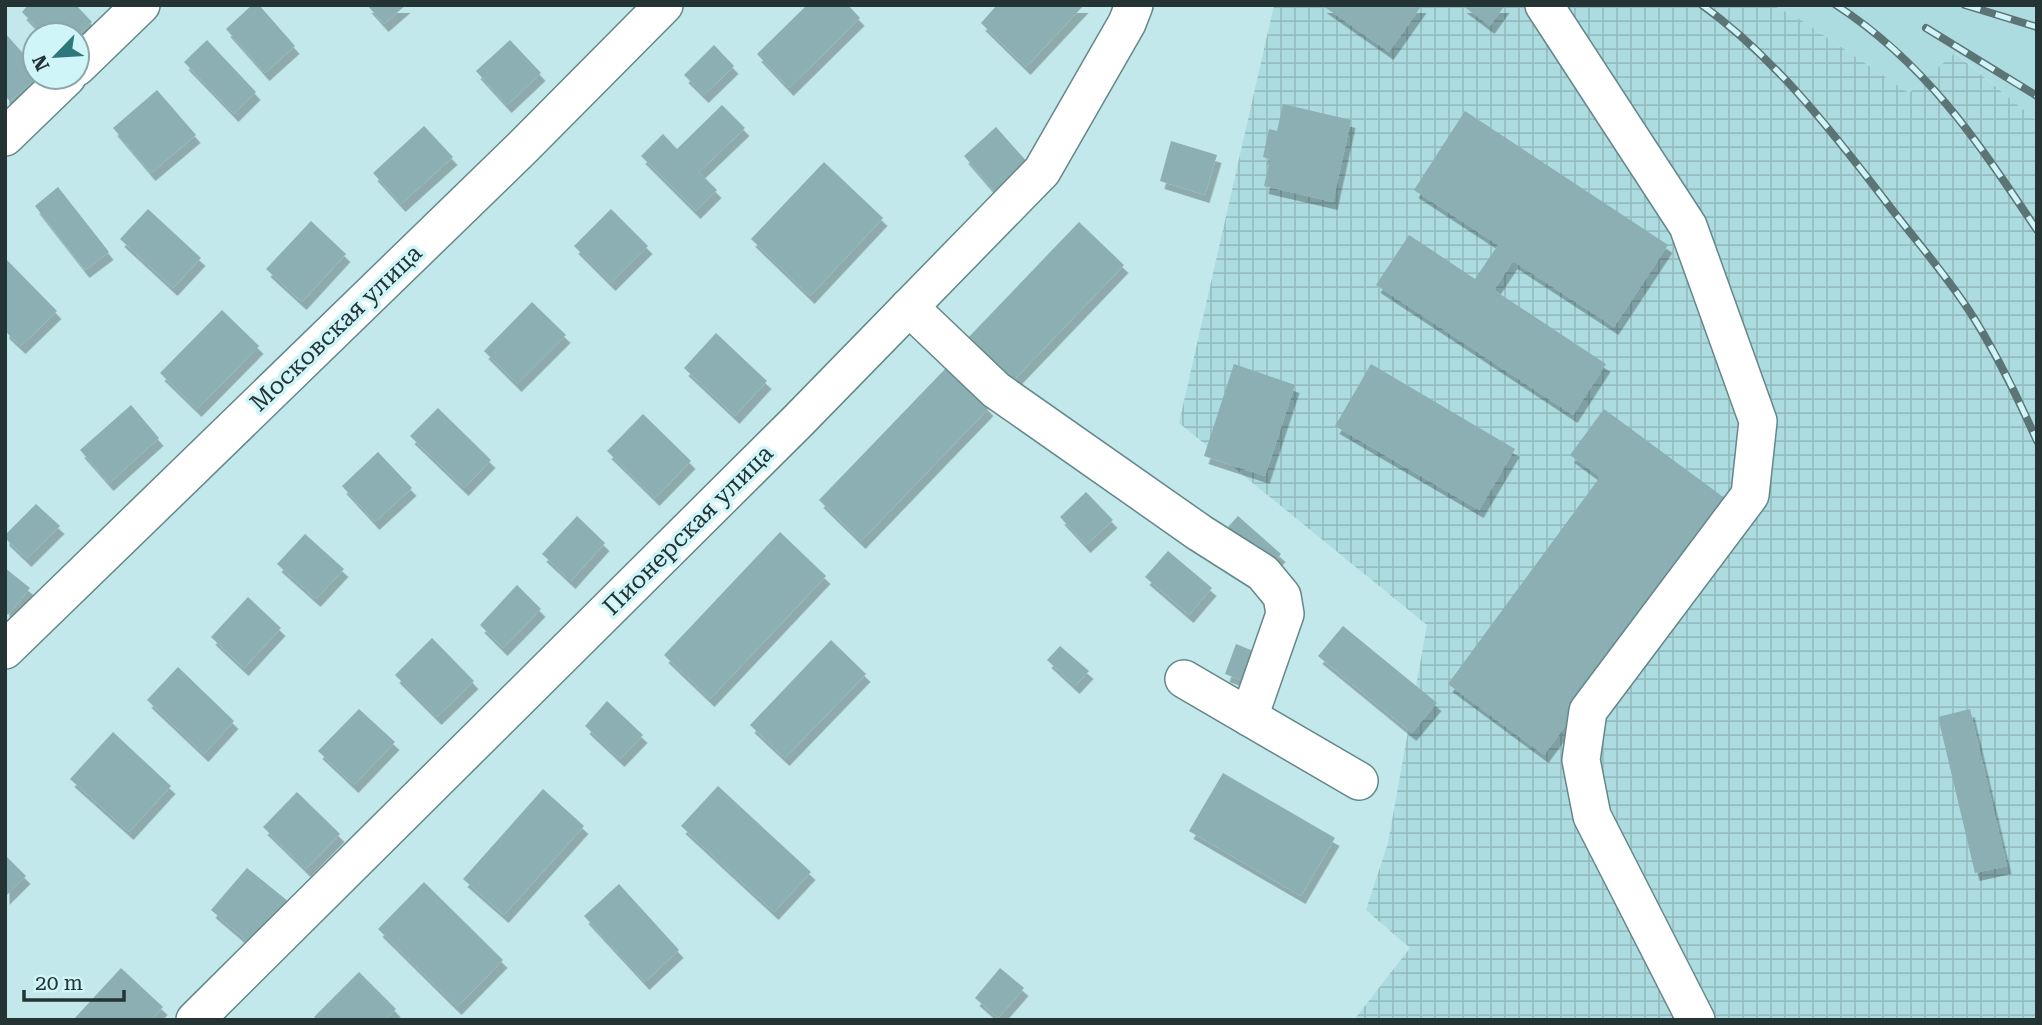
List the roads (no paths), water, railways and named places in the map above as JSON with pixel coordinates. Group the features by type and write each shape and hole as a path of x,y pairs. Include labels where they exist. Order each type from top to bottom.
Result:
{"street":[{"path":"91,53 141,5"},
{"name":"Московская улица","path":"5,650 512,158 664,5"},
{"name":"Пионерская улица","path":"195,1020 778,441 1042,171 1127,23 1134,5"},
{"path":"1544,5 1688,226 1758,421 1750,495 1588,712 1581,760 1592,816 1696,1020"},
{"path":"5,137 53,91"},
{"path":"909,307 996,390 1200,533 1264,573 1282,596 1285,614 1249,717"},
{"path":"1184,679 1359,782"}],"railway":[{"path":"1702,5 1753,48 1800,96 1938,267 1987,341 2037,441"},
{"path":"1836,5 1898,53 1924,79 1994,166 2037,230"},
{"path":"1965,5 2037,27"},
{"path":"1926,28 2037,96"}]}
